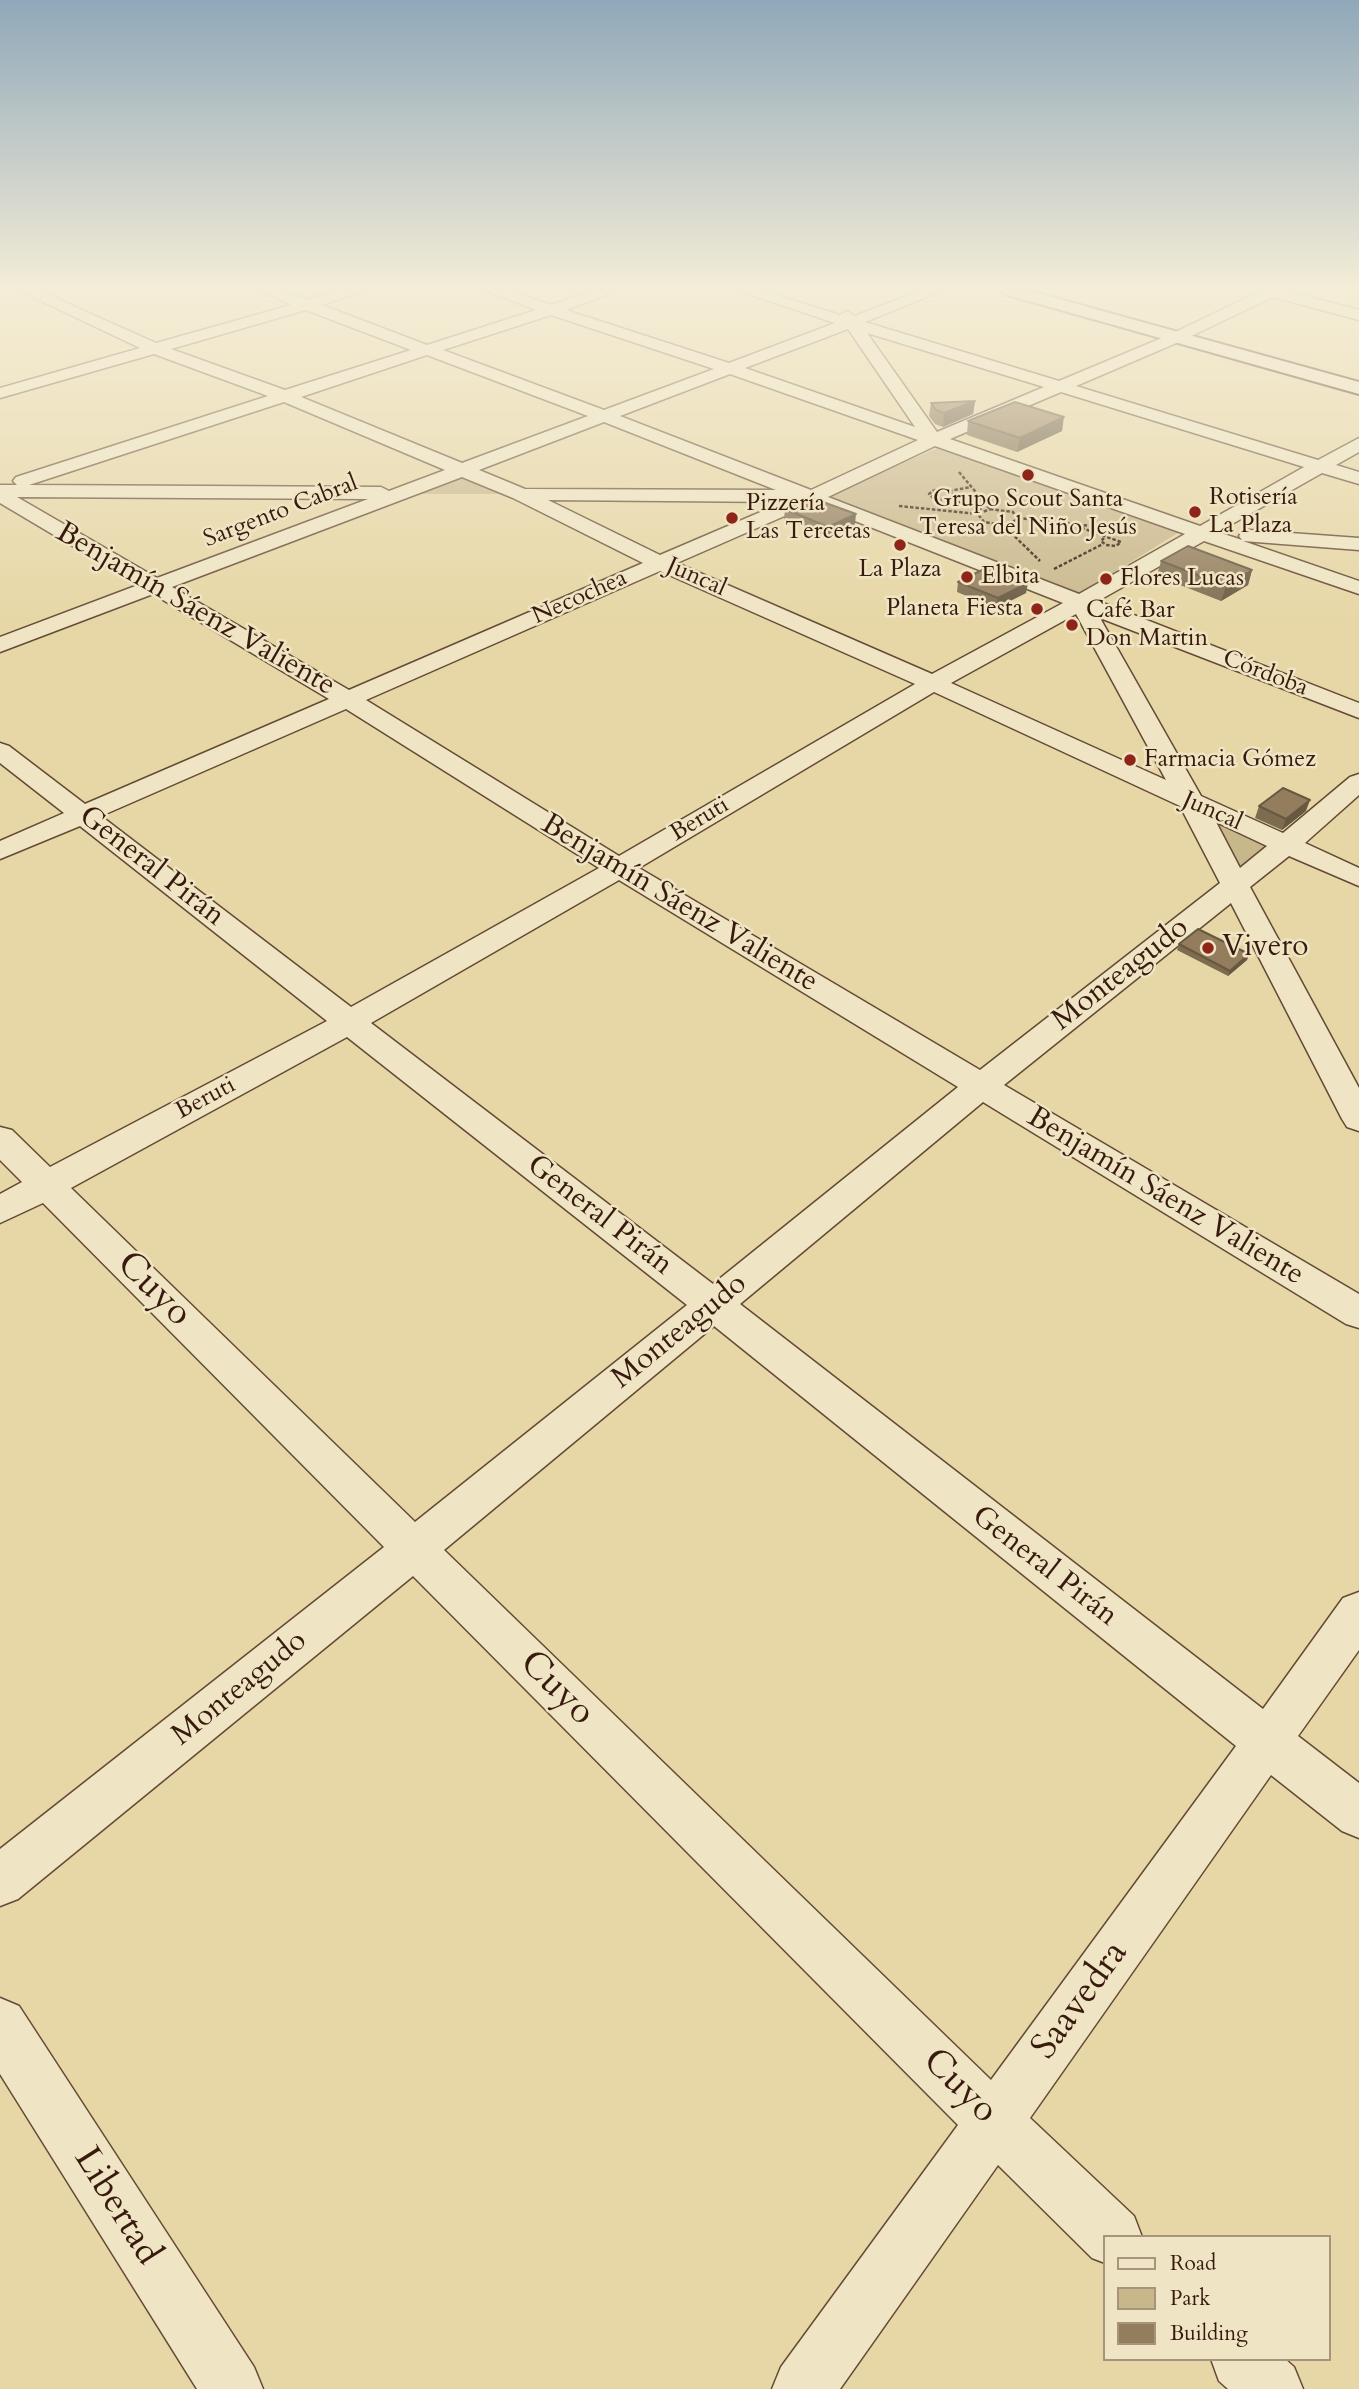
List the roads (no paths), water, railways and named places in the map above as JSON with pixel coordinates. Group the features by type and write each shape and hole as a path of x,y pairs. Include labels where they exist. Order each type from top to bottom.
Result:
{"street":[{"path":"0,491 270,402"},
{"name":"Juncal","path":"300,402 520,494 660,563 933,682 1359,878"},
{"name":"Córdoba","path":"570,402 1359,711"},
{"name":"Sargento Cabral","path":"0,645 637,402"},
{"path":"820,402 926,443 1176,523 1359,588"},
{"path":"901,402 926,443"},
{"name":"Necochea","path":"0,851 1021,402"},
{"path":"1114,402 1359,478"},
{"name":"Beruti","path":"0,1210 349,1022 619,868 933,682 1359,444"},
{"path":"0,491 811,497"},
{"name":"Benjamín Sáenz Valiente","path":"0,491 154,586 347,699 980,1087 1359,1313"},
{"path":"1204,533 1359,544"},
{"path":"1080,601 1236,884 1359,1119"},
{"name":"General Pirán","path":"0,751 714,1305 1359,1814"},
{"name":"Monteagudo","path":"0,1881 414,1549 980,1087 1286,845 1359,782"},
{"name":"Cuyo","path":"0,1139 993,2122 1111,2235"},
{"name":"Saavedra","path":"803,2389 1359,1613"},
{"name":"Libertad","path":"0,2025 232,2389"},
{"path":"1243,2361 1272,2389"}],"place":[{"name":"Grupo Scout Santa Teresa del Niño Jesús","path":"1028,475"},
{"name":"Rotisería La Plaza","path":"1195,512"},
{"name":"Pizzería Las Tercetas","path":"732,518"},
{"name":"La Plaza","path":"900,545"},
{"name":"Elbita","path":"967,577"},
{"name":"Flores Lucas","path":"1106,579"},
{"name":"Planeta Fiesta","path":"1037,609"},
{"name":"Café Bar Don Martin","path":"1072,625"},
{"name":"Farmacia Gómez","path":"1130,760"},
{"name":"Vivero","path":"1208,948"}]}
